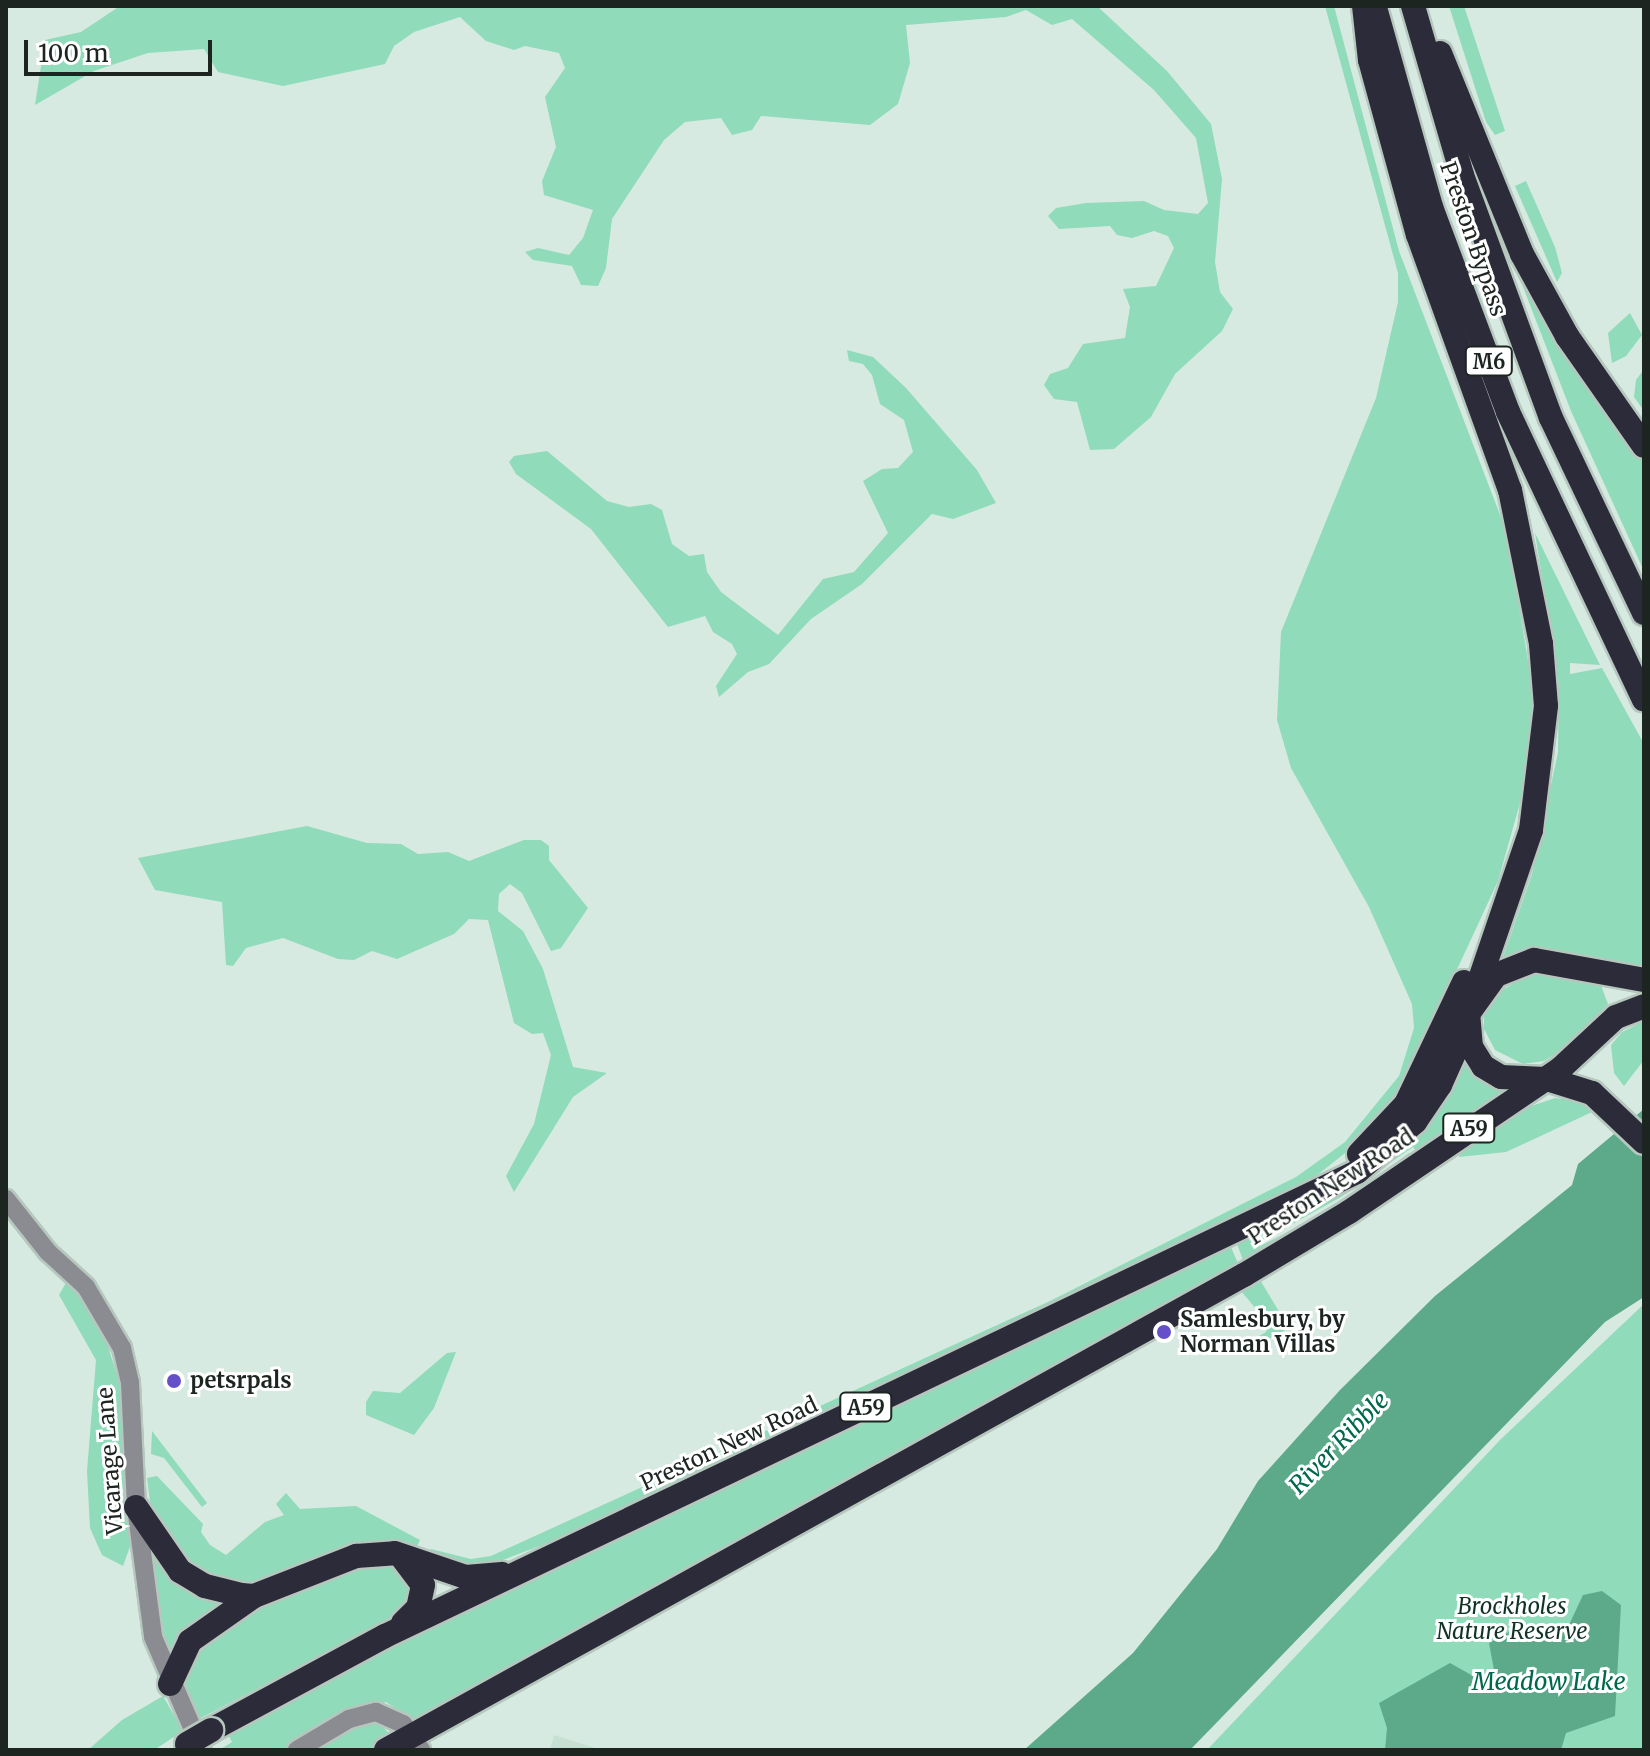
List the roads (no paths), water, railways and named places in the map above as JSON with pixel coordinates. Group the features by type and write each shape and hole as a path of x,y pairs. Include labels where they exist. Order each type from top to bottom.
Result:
{"highway":[{"path":"1364,6 1370,60 1418,235 1510,490 1529,567 1546,706 1537,794 1517,875 1467,1020 1476,1056 1492,1073 1512,1079 1546,1079 1584,1089 1603,1102 1644,1142"},
{"name":"Preston Bypass","path":"1375,6 1431,207 1508,412 1644,700"},
{"name":"Preston Bypass","path":"1413,6 1462,175 1551,418 1644,613"},
{"path":"1421,6 1522,254 1567,336 1644,446"},
{"path":"1313,1195 1371,1144 1406,1104 1517,875"},
{"path":"1467,1020 1496,975 1519,963 1549,961 1644,980"},
{"name":"Preston New Road","path":"386,1750 417,1743 1244,1275 1349,1212 1546,1079 1616,1017 1644,1006"},
{"name":"Preston New Road","path":"194,1743 385,1636 1357,1172 1415,1122 1440,1085 1467,1020"},
{"path":"136,1507 180,1571 205,1586 254,1596"},
{"path":"385,1636 423,1597 419,1574 395,1553"},
{"path":"170,1684 190,1641 254,1596 356,1556 395,1553 466,1577 497,1575 541,1562"}],"street":[{"name":"Vicarage Lane","path":"6,1199 48,1252 86,1287 122,1348 130,1383 136,1507 153,1637 194,1743"},
{"path":"297,1750 366,1712 395,1719 417,1743"}],"water":[{"name":"River Ribble","path":"1644,1109 1644,1297 1605,1322 1190,1750 1024,1750 1133,1653 1217,1549 1258,1481 1340,1390 1435,1296 1572,1185 1578,1164"},
{"name":"Meadow Lake","path":"1602,1591 1621,1605 1615,1716 1566,1733 1561,1750 1385,1750 1387,1728 1379,1703 1450,1663 1482,1681 1495,1675 1489,1643 1524,1624 1568,1627 1583,1595"}],"place":[{"name":"Samlesbury, by Norman Villas","path":"1164,1332"},
{"name":"petsrpals","path":"174,1381"}],"park label":[{"name":"Brockholes Nature Reserve","path":"1512,1618"}]}
